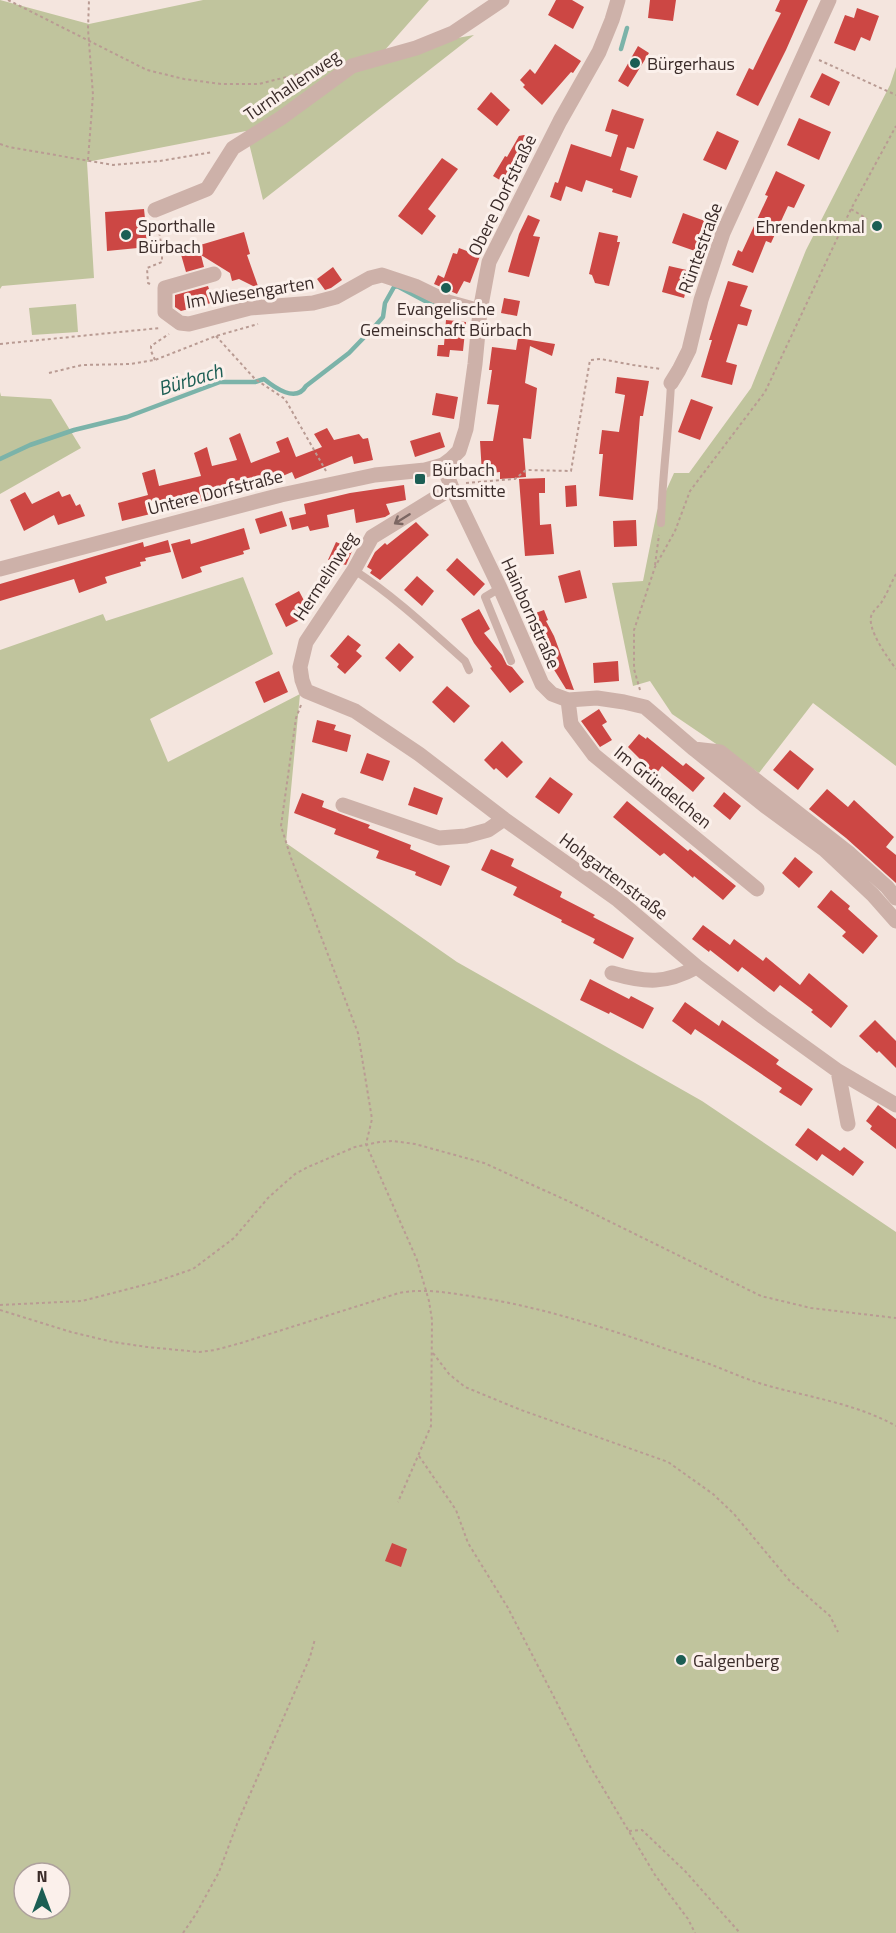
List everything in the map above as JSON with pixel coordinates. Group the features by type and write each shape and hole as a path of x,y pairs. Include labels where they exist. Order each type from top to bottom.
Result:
{"street":[{"name":"Turnhallenweg","path":"157,217 207,189 233,148 280,118 352,66 416,48 453,33 502,0"},
{"name":"Obere Dorfstraße","path":"599,52 610,0"},
{"name":"Obere Dorfstraße","path":"443,465 459,451 466,429 480,311 489,262 560,121 599,52 618,0"},
{"name":"Rüntestraße","path":"671,383 688,350 701,300 723,233 829,0"},
{"name":"Im Wiesengarten","path":"214,274 165,288 165,312 178,326 250,308 313,303 336,297 370,278 382,275 415,286 448,302 480,311"},
{"name":"Untere Dorfstraße","path":"0,569 331,483 375,475 425,470 443,465"},
{"name":"Hainbornstraße","path":"443,465 542,684 552,694 568,700"},
{"name":"Hermelinweg","path":"306,691 300,667 306,642 354,570 372,537 452,488"},
{"name":"Hohgartenstraße","path":"306,691 355,711 419,754 504,819 618,900 698,967 763,1017 838,1071 896,1105"},
{"path":"568,700 597,698 645,707 694,749 825,850 873,895 896,921"},
{"name":"Im Gründelchen","path":"568,700 571,724 594,755 757,889"},
{"path":"694,749 720,752 850,854 896,898"},
{"path":"343,805 440,838 466,836 488,830 504,819"},
{"path":"612,973 635,980 660,980 678,978 698,967"},
{"path":"838,1071 848,1124"}],"lane":[{"name":"Rüntestraße","path":"661,523 671,383"},
{"path":"354,570 410,612 465,661 469,670"},
{"path":"500,588 485,597 511,661"}],"path":[{"path":"8,0 147,70 183,79 220,84 260,84 321,68 352,66"},
{"path":"88,160 93,95 88,39 89,0"},
{"path":"805,54 896,95"},
{"path":"645,707 634,669 634,630 655,567 675,531 690,491 765,392 851,209 896,126"},
{"path":"0,144 113,165 160,161 233,148"},
{"path":"851,209 867,219"},
{"path":"148,283 147,268 162,262 157,217"},
{"path":"49,374 82,365 130,364 155,360 216,336 261,322"},
{"path":"0,344 178,326"},
{"path":"155,360 151,346 178,326"},
{"path":"216,336 255,379 285,399 326,470 331,483"},
{"path":"452,488 470,481 515,480 526,470 571,471 590,360 601,359 656,368"},
{"path":"655,567 661,523"},
{"path":"896,574 881,603 871,615 873,632 886,657 896,669"},
{"path":"306,691 296,718 281,826 358,1033 372,1119 366,1144 417,1260 432,1320 431,1426 398,1502"},
{"path":"0,1305 82,1301 155,1282 193,1269 234,1238 268,1198 295,1174 366,1144 402,1141 484,1163 570,1202 761,1296 812,1308 896,1318"},
{"path":"0,1310 71,1332 113,1342 200,1352 241,1343 399,1293 426,1290 514,1303 574,1319 760,1383 852,1408 896,1426"},
{"path":"433,1353 448,1374 465,1387 521,1410 668,1462 713,1494 734,1514 789,1580 830,1616 838,1632"},
{"path":"419,1455 456,1510 468,1543 508,1608 588,1763 655,1875 688,1919 695,1933"},
{"path":"183,1933 219,1872 315,1639"},
{"path":"629,1831 642,1830 685,1872 740,1933"}],"green space":[{"path":"0,0 89,24 203,0 429,0 384,51 474,35 263,200 246,131 87,162 94,278 2,286 0,289"},
{"path":"896,67 896,766 813,703 759,773 672,714 650,681 633,686 612,583 643,581 657,511 674,473 689,473 751,388 806,250 890,85"},
{"path":"76,304 78,332 32,335 29,308"},
{"path":"0,392 1,396 51,399 81,448 0,494"},
{"path":"243,577 273,654 150,719 168,762 300,694 286,843 457,962 702,1101 896,1232 896,1933 0,1933 0,650 103,614 106,621"}],"building":[{"path":"556,0 572,0 584,7 573,29 548,15"},
{"path":"650,0 676,0 673,21 648,18"},
{"path":"780,0 808,0 758,106 736,95 749,68 753,70 781,13 775,11"},
{"path":"857,8 879,16 870,41 861,37 855,51 834,43 845,15 854,18"},
{"path":"555,44 581,61 573,73 571,72 542,105 523,87 525,85 520,80 530,69 535,74"},
{"name":"Bürgerhaus","path":"638,46 649,53 628,87 618,81"},
{"path":"822,73 840,82 829,106 810,97"},
{"path":"491,92 510,110 497,126 477,109"},
{"path":"612,109 644,119 634,149 627,147 620,170 638,176 631,198 586,180 582,192 566,186 561,201 550,197 555,182 558,183 571,144 611,157 618,135 605,131"},
{"path":"799,118 831,132 819,160 787,145"},
{"path":"717,131 739,141 726,170 703,160"},
{"path":"524,135 535,142 510,186 493,176 519,136"},
{"path":"442,158 458,169 428,209 436,216 422,235 398,216"},
{"path":"776,171 805,185 794,208 788,206 771,243 766,241 753,273 732,265 738,250 742,252 768,196 765,195"},
{"name":"Sporthalle Bürbach","path":"144,209 148,247 107,251 105,212"},
{"path":"683,213 705,221 695,251 672,243"},
{"path":"528,215 540,220 533,236 540,237 529,277 508,272 519,234"},
{"path":"244,232 250,254 247,255 259,289 239,279 232,281 230,273 201,255 204,267 186,272 180,251"},
{"path":"599,232 618,236 617,242 620,242 609,286 595,283 592,275 589,274"},
{"path":"459,248 480,256 470,283 464,281 457,294 434,284 438,275 444,278 453,253 457,254"},
{"path":"669,266 691,271 684,298 662,292"},
{"path":"333,267 342,280 325,290 317,279"},
{"path":"728,281 748,286 740,306 752,310 747,326 738,324 726,362 737,365 732,385 701,377 712,340 709,340"},
{"path":"208,286 211,303 181,311 175,307 175,295"},
{"path":"504,298 520,301 517,316 501,313"},
{"path":"446,320 466,322 463,351 450,350 449,357 437,356 438,345 444,345"},
{"path":"518,338 555,344 552,356 530,346 525,383 537,388 531,439 523,438 526,477 500,479 500,472 482,474 480,441 493,441 499,405 487,404 492,370 489,370 492,347 516,350"},
{"path":"617,377 649,381 643,416 640,416 633,500 599,496 603,454 599,454 602,430 619,432 625,395 615,393"},
{"path":"436,393 458,397 454,419 432,415"},
{"path":"691,399 713,407 700,440 678,432"},
{"path":"327,428 334,440 359,434 363,439 368,438 373,460 354,464 352,456 295,479 292,472 252,489 122,521 118,503 148,495 142,473 155,469 159,486 201,476 194,453 207,447 212,466 237,460 229,438 240,433 251,463 280,452 276,442 288,437 296,457 322,447 314,434"},
{"path":"440,432 445,447 415,457 410,441"},
{"path":"545,478 545,493 539,493 540,525 551,524 554,554 525,556 519,479"},
{"path":"404,485 406,500 386,504 390,514 385,517 356,523 354,509 327,515 329,527 310,531 308,526 292,530 289,518 306,514 304,504 350,493"},
{"path":"576,485 577,506 566,507 565,486"},
{"path":"59,491 62,497 70,494 76,506 80,504 85,516 58,525 54,515 24,531 10,500 25,492 32,504"},
{"path":"282,511 287,526 260,534 255,519"},
{"path":"636,520 637,546 614,547 613,521"},
{"path":"416,522 429,535 380,580 370,573 372,570 367,567 375,552"},
{"path":"244,528 250,549 243,551 244,554 200,567 202,572 182,579 171,544 190,539 191,544"},
{"path":"168,540 171,552 145,558 146,561 140,562 141,566 105,577 107,583 79,593 74,579 0,601 0,584 143,542 144,547"},
{"path":"336,542 353,549 346,565 328,560"},
{"path":"457,558 485,584 474,596 446,570"},
{"path":"580,570 587,598 565,603 558,576"},
{"path":"417,576 434,591 422,606 404,590"},
{"path":"299,591 308,608 297,614 300,620 286,627 275,604"},
{"path":"479,609 490,629 484,633 507,665 512,667 524,682 510,693 490,668 492,667 474,643 461,619"},
{"path":"544,610 548,620 546,621 574,690 566,689 543,652 541,653 524,617"},
{"path":"348,635 361,645 356,651 362,656 345,674 330,656"},
{"path":"399,643 414,657 400,672 385,658"},
{"path":"618,661 619,681 594,683 593,663"},
{"path":"279,671 288,692 264,703 255,682"},
{"path":"447,686 470,706 454,723 432,702"},
{"path":"599,709 607,722 602,725 612,740 600,747 581,721"},
{"path":"317,720 336,725 334,730 351,735 347,752 312,742"},
{"path":"639,734 646,739 647,737 683,766 686,763 705,778 693,792 662,766 657,773 654,770 652,772 641,764 642,761 628,747"},
{"path":"502,741 523,762 507,778 484,760"},
{"path":"790,750 814,769 798,790 773,770"},
{"path":"367,753 390,761 383,781 360,773"},
{"path":"550,777 573,794 559,814 535,797"},
{"path":"414,787 443,798 437,815 408,805"},
{"path":"827,789 848,807 854,800 894,837 886,847 896,855 896,883 846,838 809,809"},
{"path":"724,792 741,806 730,820 713,806"},
{"path":"302,793 324,801 322,807 370,825 368,828 411,845 410,849 450,866 441,886 415,875 416,872 376,858 379,851 334,834 336,829 294,813"},
{"path":"627,801 688,851 690,849 736,886 723,900 664,853 660,856 613,817"},
{"path":"491,849 514,859 511,866 562,892 560,897 634,938 623,959 593,943 595,939 513,895 517,887 481,870"},
{"path":"795,857 813,872 799,888 782,873"},
{"path":"831,890 850,906 848,909 878,936 863,954 842,936 846,932 817,907"},
{"path":"703,925 730,945 734,939 763,961 766,957 800,985 809,973 848,1006 831,1028 811,1012 813,1010 780,985 774,992 742,967 738,972 692,939"},
{"path":"590,979 629,999 631,996 654,1008 643,1029 580,1000"},
{"path":"685,1002 719,1026 722,1020 779,1060 776,1064 813,1089 801,1106 779,1092 782,1088 695,1029 691,1035 672,1021"},
{"path":"875,1020 896,1041 896,1068 859,1036"},
{"path":"878,1105 896,1119 896,1149 870,1129 872,1126 866,1121"},
{"path":"808,1128 840,1151 844,1147 864,1162 853,1176 822,1154 817,1161 795,1145"},
{"path":"392,1543 407,1549 401,1567 385,1561"}],"waterway":[{"name":"Bürbach","path":"621,49 627,28"},
{"name":"Bürbach","path":"0,459 30,445 74,430 127,417 220,382 255,382 264,379 291,394 302,391 349,353 376,325 383,317 385,303 394,287 397,286 442,310 445,309"}],"place":[{"name":"Bürgerhaus","path":"635,63"},
{"name":"Ehrendenkmal","path":"877,226"},
{"name":"Sporthalle Bürbach","path":"126,235"},
{"name":"Evangelische Gemeinschaft Bürbach","path":"446,288"},
{"name":"Bürbach Ortsmitte","path":"420,479"},
{"name":"Galgenberg","path":"681,1660"}]}
